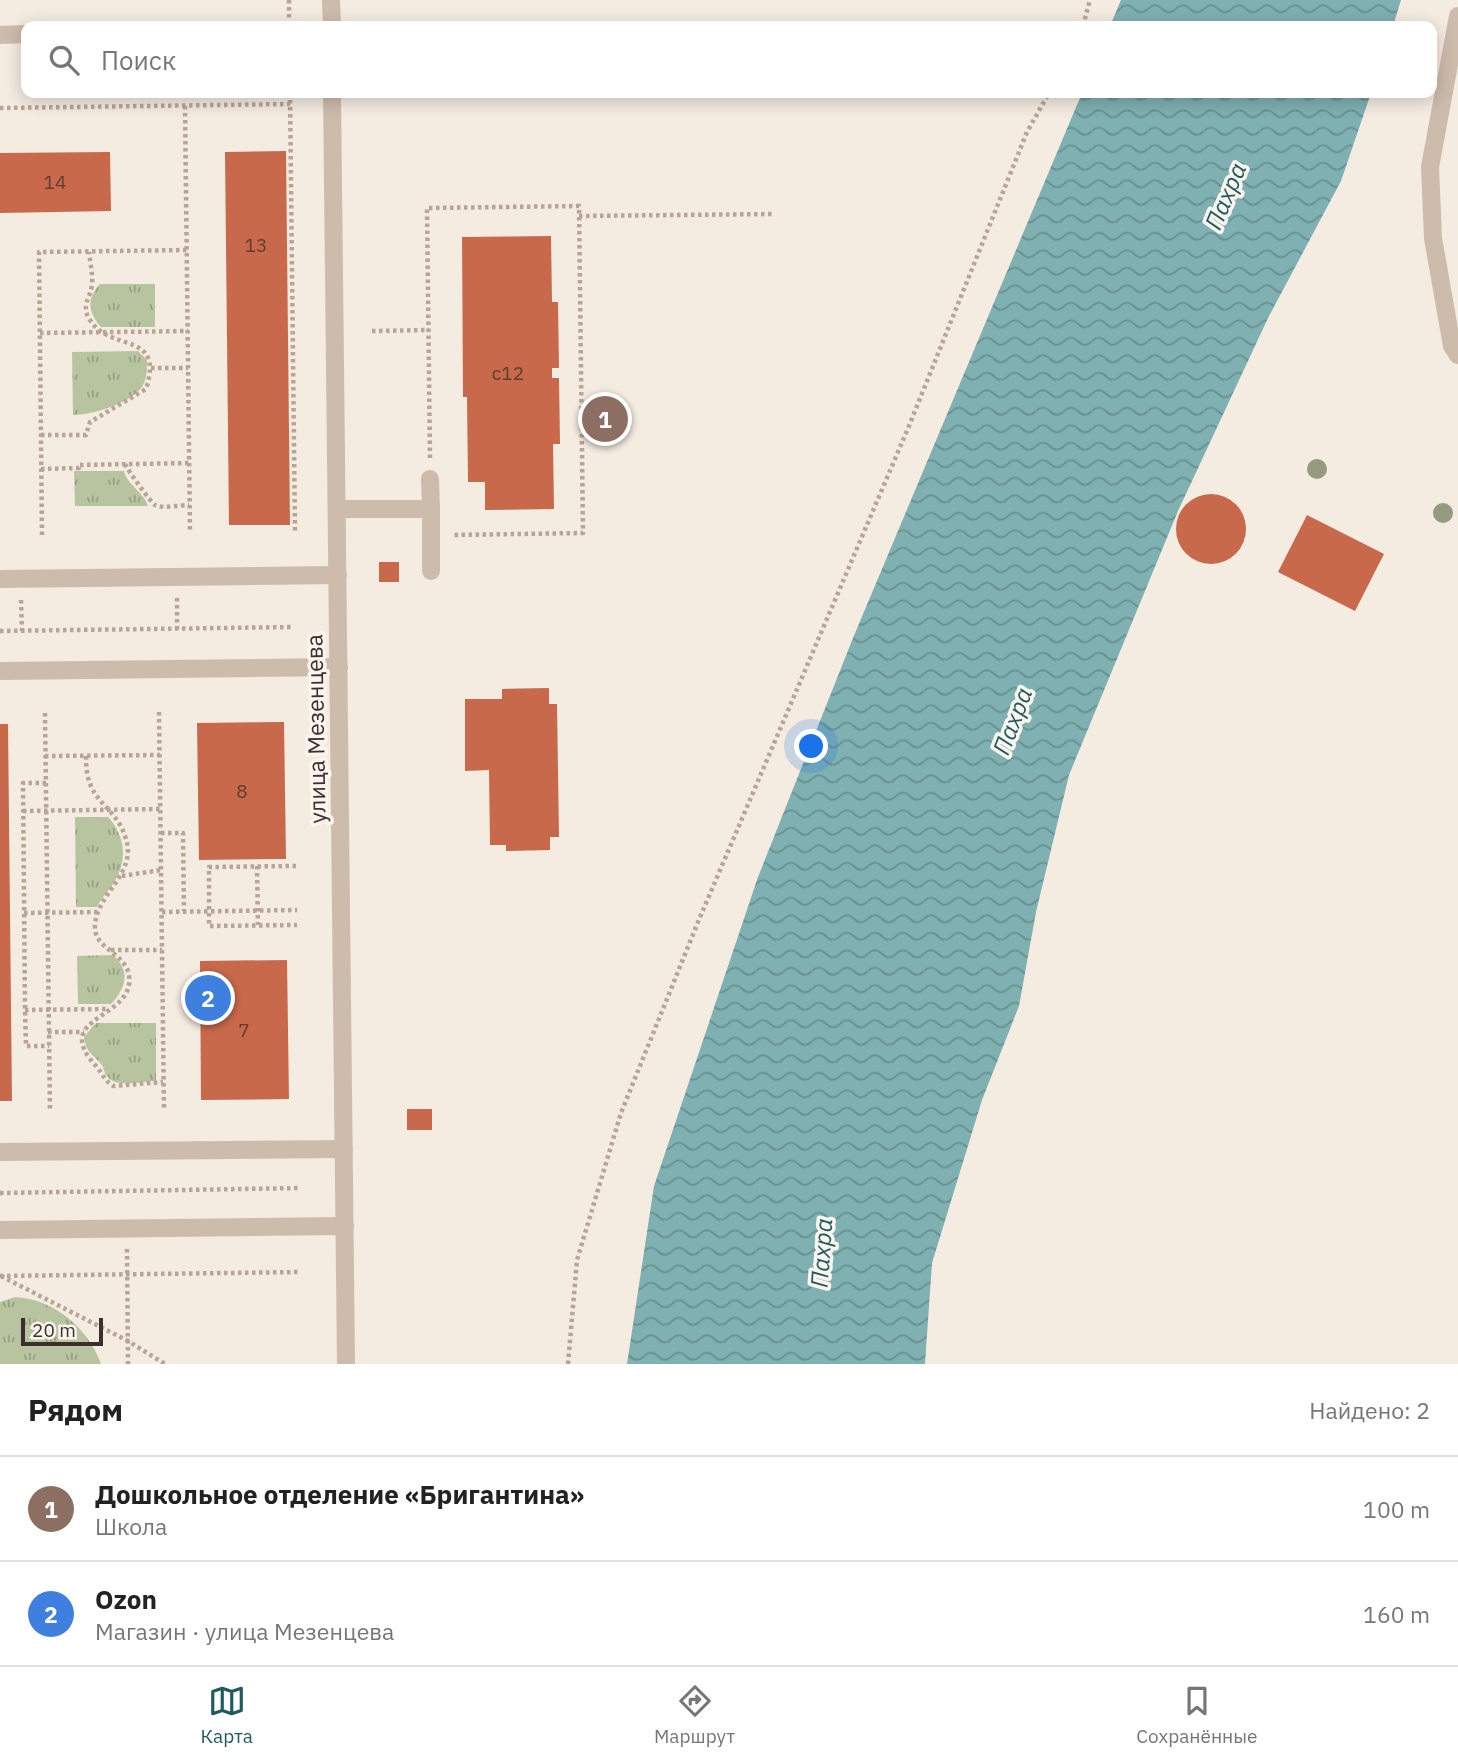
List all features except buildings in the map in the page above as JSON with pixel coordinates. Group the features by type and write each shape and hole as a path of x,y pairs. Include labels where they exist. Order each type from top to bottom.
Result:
{"street":[{"path":"331,0 332,21"},
{"path":"1458,16 1430,167 1433,238 1451,346 1458,355"},
{"path":"0,35 21,34"},
{"name":"улица Мезенцева","path":"332,98 346,1364"},
{"path":"430,479 431,571"},
{"path":"337,509 431,509"},
{"path":"0,579 338,575"},
{"path":"0,671 339,667"},
{"path":"0,1152 344,1149"},
{"path":"0,1230 345,1226"}],"path":[{"path":"289,0 289,21"},
{"path":"1084,21 1090,0"},
{"path":"290,98 295,533"},
{"path":"568,1364 578,1260 621,1113 698,922 909,426 1027,132 1046,98"},
{"path":"0,108 290,104"},
{"path":"185,106 190,533"},
{"path":"430,479 427,208 579,206 583,533 431,535"},
{"path":"579,216 775,214"},
{"path":"42,535 39,252 187,250"},
{"path":"41,436 86,435 90,422 146,389 151,368 145,351 103,332 90,321 85,309 86,297 92,286 89,251"},
{"path":"372,331 429,330"},
{"path":"40,333 188,331"},
{"path":"151,368 188,368"},
{"path":"41,469 189,463"},
{"path":"125,464 131,478 148,493 151,503 156,506 189,505"},
{"path":"176,577 177,629"},
{"path":"21,578 22,631"},
{"path":"0,631 294,627"},
{"path":"159,712 164,1110"},
{"path":"45,713 50,1111"},
{"path":"45,756 160,755"},
{"path":"86,756 89,785 117,820 127,841 127,862 122,876 98,912 94,928 96,939 124,961 129,976 128,988 110,1009 88,1024 81,1045 83,1052 113,1086 163,1082"},
{"path":"46,783 23,783 25,1010 26,1046 49,1046"},
{"path":"23,811 160,809"},
{"path":"161,833 183,833 184,911"},
{"path":"257,866 258,925"},
{"path":"296,866 209,867 209,926 297,925"},
{"path":"122,876 161,870"},
{"path":"162,912 297,910"},
{"path":"24,913 98,912"},
{"path":"111,950 162,950"},
{"path":"25,1010 110,1009"},
{"path":"48,1032 84,1032"},
{"path":"0,1192 300,1188"},
{"path":"127,1248 128,1364"},
{"path":"0,1276 301,1272"},
{"path":"0,1276 128,1341 165,1364"}],"green space":[{"path":"100,284 155,284 155,327 101,327 90,306 92,295"},
{"path":"138,351 147,360 147,371 143,385 135,394 109,408 73,415 72,352"},
{"path":"74,471 124,471 148,506 75,506"},
{"path":"75,817 108,817 121,839 123,855 120,871 97,907 76,907"},
{"path":"113,955 124,973 123,986 116,998 111,1004 78,1004 77,956"},
{"path":"96,1023 156,1023 156,1081 123,1083 111,1080 85,1042 84,1037"},
{"path":"15,1297 43,1303 68,1318 88,1339 101,1364 0,1364 0,1302"}],"water":[{"path":"1121,0 1401,0 1395,21 1112,21"},
{"name":"Пахра","path":"1080,98 1369,98 1341,181 1268,318 1178,511 1069,775 1036,912 1019,1006 982,1100 932,1263 925,1364 627,1364 654,1186 758,877 853,638"}],"place":[{"name":"Дошкольное отделение «Бригантина»","path":"605,419"},
{"name":"Ozon","path":"208,998"}]}
